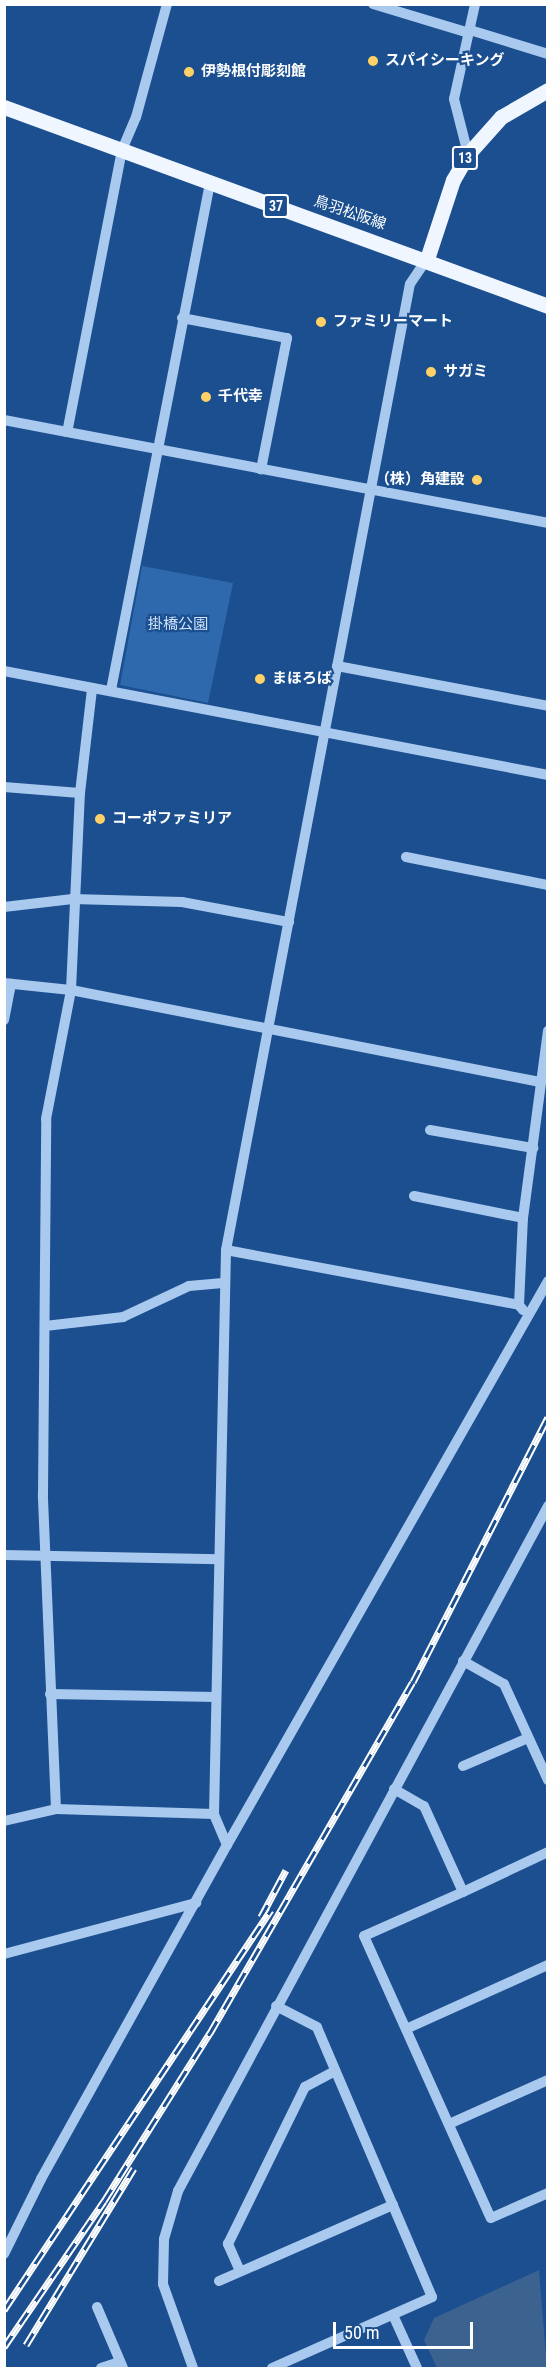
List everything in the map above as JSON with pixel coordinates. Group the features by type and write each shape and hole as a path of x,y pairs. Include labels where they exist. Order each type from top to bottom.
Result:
{"main road":[{"name":"13","path":"427,259 453,180 468,154 501,117 548,90"},
{"name":"鳥羽松阪線","path":"4,107 210,183 427,259 548,306"}],"street":[{"path":"67,432 122,150 136,117 167,4"},
{"path":"372,4 548,54"},
{"path":"468,154 454,99 475,4"},
{"path":"111,690 210,183"},
{"path":"227,1845 214,1814 223,1283 226,1250 410,284 427,259"},
{"path":"182,318 287,338 261,469"},
{"path":"4,420 548,523"},
{"path":"338,666 548,706"},
{"path":"4,671 548,775"},
{"path":"56,1809 45,1556 46,1119 70,990 80,793 92,689"},
{"path":"4,787 80,793"},
{"path":"406,857 548,885"},
{"path":"4,907 73,899 182,902 289,922"},
{"path":"4,1020 8,984 70,990 540,1082"},
{"path":"528,1317 519,1305 523,1218 548,1031"},
{"path":"430,1130 533,1148"},
{"path":"414,1196 523,1218"},
{"path":"226,1250 519,1305"},
{"path":"4,2254 41,2179 227,1845 548,1281"},
{"path":"45,1326 123,1317 189,1286 223,1283"},
{"path":"193,2368 164,2284 167,2224 187,2171 548,1506"},
{"path":"4,1555 219,1559"},
{"path":"463,1662 504,1684 548,1780"},
{"path":"50,1694 216,1697"},
{"path":"463,1766 528,1738"},
{"path":"394,1789 424,1806 463,1892"},
{"path":"4,1821 56,1809 214,1814"},
{"path":"548,1852 364,1936 491,2218 548,2193"},
{"path":"4,1954 196,1903"},
{"path":"406,2029 548,1965"},
{"path":"272,2368 432,2297 316,2026 276,2006"},
{"path":"240,2271 228,2244 305,2087 335,2071"},
{"path":"449,2124 548,2080"},
{"path":"219,2281 393,2205"},
{"path":"97,2307 121,2365 101,2368"},
{"path":"393,2315 417,2368"}],"green space":[{"name":"掛橋公園","path":"142,566 233,583 208,703 120,685"}],"shaded area":[{"path":"539,2270 547,2368 437,2368 424,2340 434,2318"}],"railway":[{"path":"4,2347 104,2201 210,2033 413,1682 548,1417"},
{"path":"261,1917 286,1870"},
{"path":"4,2310 271,1910"},
{"path":"26,2345 134,2168"}],"place":[{"name":"スパイシーキング","path":"373,61"},
{"name":"伊勢根付彫刻館","path":"189,72"},
{"name":"ファミリーマート","path":"321,322"},
{"name":"サガミ","path":"431,372"},
{"name":"千代幸","path":"206,397"},
{"name":"（株）角建設","path":"477,480"},
{"name":"まほろば","path":"260,679"},
{"name":"コーポファミリア","path":"100,819"}]}
